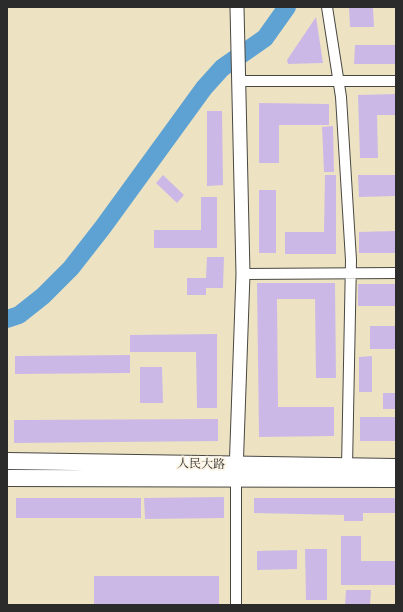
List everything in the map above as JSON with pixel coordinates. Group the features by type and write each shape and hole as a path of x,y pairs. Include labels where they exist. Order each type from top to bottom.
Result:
{"main road":[{"name":"人民大路","path":"7,461 396,479"},
{"name":"人民大路","path":"7,478 236,472 347,467 396,467"}],"street":[{"path":"236,605 236,472 243,274 240,81 237,7"},
{"path":"327,7 341,96 351,273 347,467"},
{"path":"240,81 396,82"},
{"path":"243,274 396,273"}],"building":[{"path":"349,7 373,7 374,27 350,27"},
{"path":"316,17 323,63 288,64 287,60"},
{"path":"355,45 396,45 396,64 354,64"},
{"path":"396,94 396,115 377,115 378,158 360,158 358,95"},
{"path":"259,103 329,104 329,125 279,125 279,163 259,163"},
{"path":"207,111 222,111 223,185 207,186"},
{"path":"333,126 334,172 324,172 322,127"},
{"path":"163,175 184,195 177,203 156,183"},
{"path":"325,175 336,175 336,254 285,254 285,232 324,232"},
{"path":"358,175 396,175 396,196 359,197"},
{"path":"259,190 276,190 276,253 259,253"},
{"path":"201,197 217,197 217,248 154,248 154,230 201,230"},
{"path":"396,231 396,253 359,253 359,232"},
{"path":"207,257 224,257 223,288 206,288 206,295 187,295 187,278 206,278"},
{"path":"257,283 335,283 336,378 316,378 315,299 277,299 278,407 334,407 334,436 259,437"},
{"path":"358,284 396,284 396,306 358,306"},
{"path":"370,326 396,326 396,349 370,349"},
{"path":"217,334 217,408 197,408 196,352 130,352 130,335"},
{"path":"130,355 130,373 15,374 15,356"},
{"path":"372,356 372,392 359,392 359,357"},
{"path":"140,367 162,367 163,403 140,403"},
{"path":"383,393 396,393 396,409 383,409"},
{"path":"360,417 396,417 396,441 360,441"},
{"path":"218,419 218,441 14,443 14,420"},
{"path":"224,497 224,518 145,519 144,498"},
{"path":"16,498 141,498 141,518 16,518"},
{"path":"254,498 396,498 396,513 363,513 363,521 344,521 344,515 254,513"},
{"path":"341,536 361,536 361,561 396,561 396,585 341,585"},
{"path":"305,549 327,549 327,600 306,600"},
{"path":"297,550 297,569 257,570 257,551"},
{"path":"94,576 219,576 219,605 94,605"},
{"path":"346,590 371,590 370,605 345,605"}],"waterway":[{"path":"7,319 19,315 43,296 71,268 103,227 204,88 222,68 265,38 287,7"}]}
